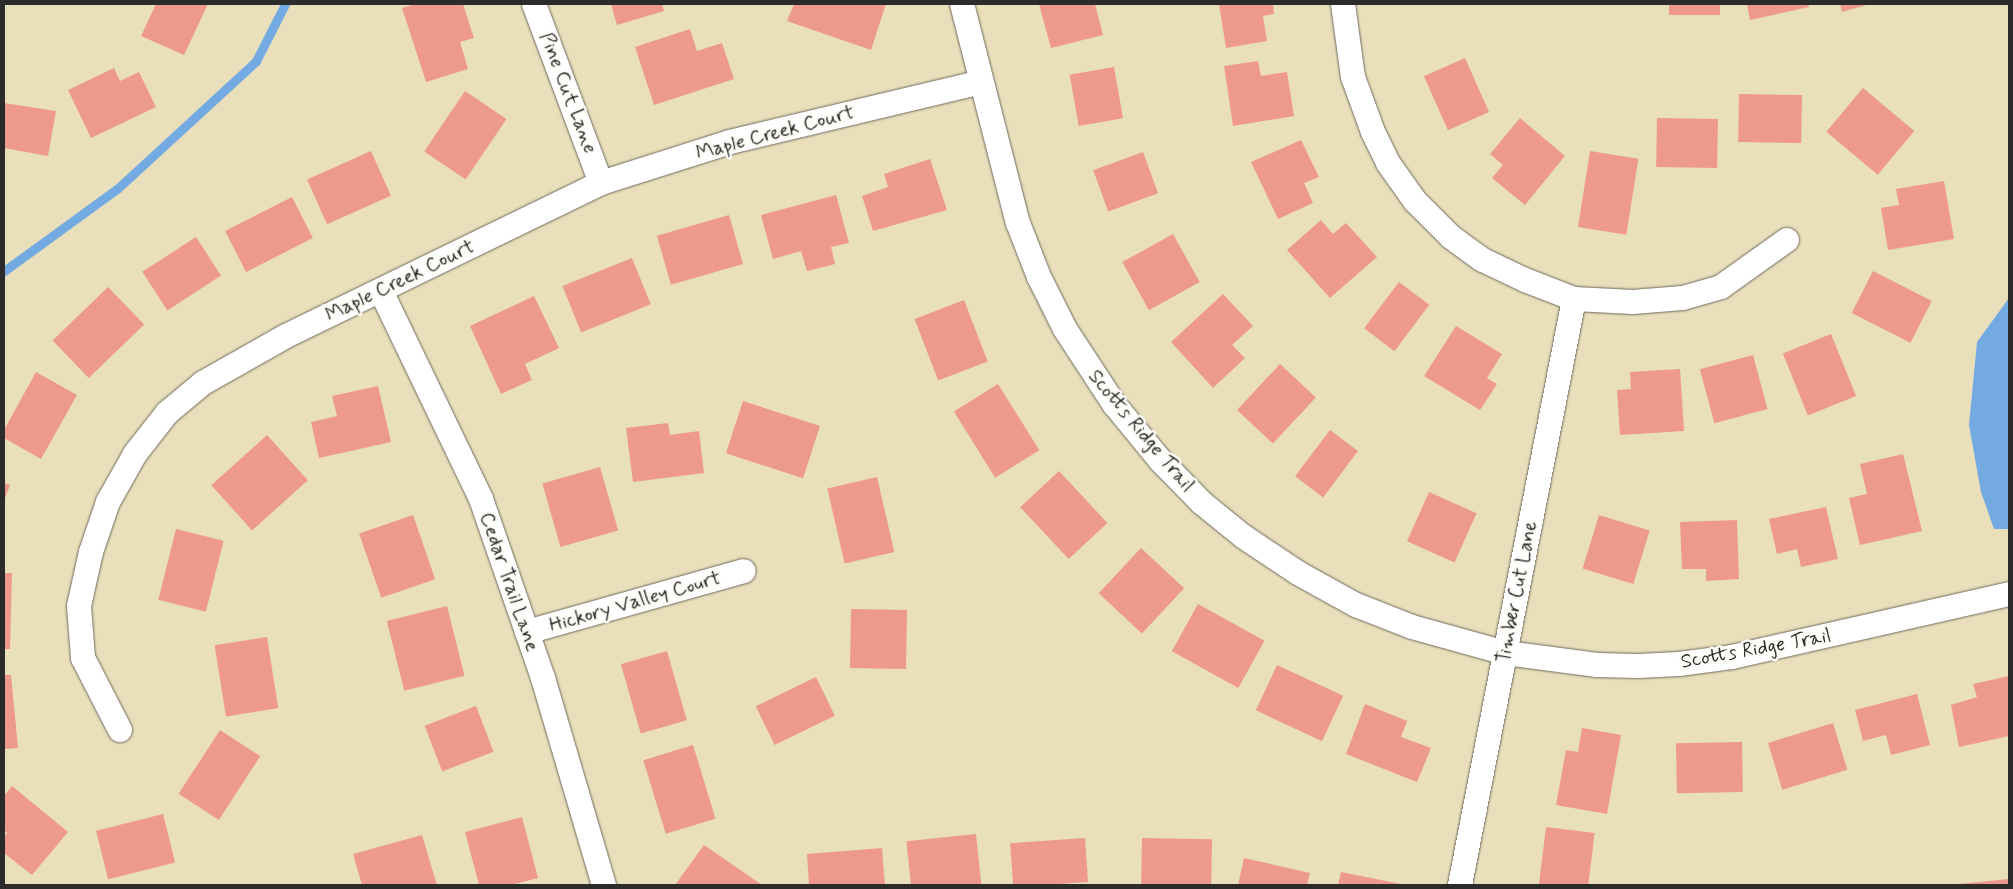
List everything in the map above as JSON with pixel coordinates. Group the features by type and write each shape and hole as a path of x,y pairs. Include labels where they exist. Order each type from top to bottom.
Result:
{"street":[{"name":"Pine Cut Lane","path":"534,4 601,183"},
{"name":"Scotts Ridge Trail","path":"962,4 1018,223 1039,277 1065,329 1087,367 1114,404 1160,460 1202,503 1244,537 1298,573 1356,605 1412,627 1506,653 1597,665 1679,664 1779,648 2009,594"},
{"path":"1343,4 1353,77 1362,105 1388,164 1414,201 1451,237 1483,260 1525,280 1574,299 1633,302 1684,298 1721,287 1787,240"},
{"name":"Maple Creek Court","path":"120,730 83,658 79,606 90,552 108,502 134,454 167,413 203,383 286,336 601,183 730,142 981,82"},
{"name":"Cedar Trail Lane","path":"381,291 481,499 527,632 604,885"},
{"name":"Timber Cut Lane","path":"1460,885 1574,299"},
{"name":"Hickory Valley Court","path":"527,632 744,571"}],"water":[{"path":"2009,298 2009,529 1994,529 1981,492 1969,425 1977,342"}],"building":[{"path":"156,4 208,4 184,55 141,36"},
{"path":"415,4 463,4 474,38 460,42 468,69 426,82 402,8"},
{"path":"611,4 662,4 664,11 617,25"},
{"path":"794,4 886,4 871,50 787,21"},
{"path":"1039,4 1095,4 1103,35 1051,48"},
{"path":"1219,4 1273,4 1274,14 1263,16 1267,41 1226,48"},
{"path":"1669,4 1720,4 1720,15 1669,15"},
{"path":"1747,4 1808,4 1809,7 1750,20"},
{"path":"1840,4 1870,4 1842,12"},
{"path":"690,29 697,51 722,43 734,79 654,105 635,47"},
{"path":"1465,58 1489,112 1448,130 1424,76"},
{"path":"1258,61 1261,76 1287,72 1294,116 1233,126 1224,66"},
{"path":"1114,67 1123,118 1079,126 1070,75"},
{"path":"114,68 120,81 139,72 156,107 91,138 68,90"},
{"path":"1863,88 1914,131 1878,175 1826,132"},
{"path":"465,91 506,119 466,179 424,152"},
{"path":"1739,94 1802,95 1801,143 1738,142"},
{"path":"4,103 56,111 48,156 4,148"},
{"path":"1520,118 1565,156 1525,205 1492,178 1503,165 1490,154"},
{"path":"1657,118 1718,119 1717,168 1656,167"},
{"path":"1301,140 1319,177 1304,183 1313,203 1278,219 1251,162"},
{"path":"371,151 391,196 327,224 307,179"},
{"path":"1590,151 1638,159 1626,235 1578,227"},
{"path":"1143,152 1158,193 1108,211 1093,170"},
{"path":"930,159 947,210 873,231 862,196 888,187 884,174"},
{"path":"1944,181 1954,239 1888,250 1881,208 1899,205 1896,189"},
{"path":"836,195 849,243 831,247 835,264 807,271 801,251 773,259 761,215"},
{"path":"292,197 313,238 246,272 225,231"},
{"path":"729,215 743,264 671,285 657,236"},
{"path":"1321,220 1333,234 1346,223 1377,257 1330,298 1287,250"},
{"path":"1173,234 1200,282 1149,310 1122,262"},
{"path":"196,237 221,276 167,310 142,272"},
{"path":"632,258 651,304 581,332 562,286"},
{"path":"1873,271 1932,301 1910,343 1852,313"},
{"path":"1399,282 1429,305 1394,351 1364,328"},
{"path":"108,287 144,324 89,378 53,340"},
{"path":"1223,294 1253,326 1232,345 1245,358 1213,388 1171,342"},
{"path":"534,296 559,348 525,364 532,380 501,394 470,326"},
{"path":"964,300 988,362 938,381 915,319"},
{"path":"1456,326 1502,354 1487,378 1497,384 1480,410 1424,376"},
{"path":"1831,334 1856,396 1808,416 1783,353"},
{"path":"1753,355 1767,409 1714,423 1700,369"},
{"path":"1280,364 1316,397 1273,443 1237,410"},
{"path":"1680,369 1684,431 1620,435 1617,390 1631,389 1630,372"},
{"path":"36,372 77,395 41,459 4,438 4,430"},
{"path":"998,384 1039,450 995,478 954,412"},
{"path":"378,386 391,442 319,458 311,422 337,416 332,396"},
{"path":"743,401 820,426 803,478 726,453"},
{"path":"668,423 670,435 699,431 704,473 633,482 626,428"},
{"path":"1330,430 1358,451 1323,497 1295,476"},
{"path":"267,435 308,480 252,531 211,485"},
{"path":"1903,454 1922,531 1860,545 1849,498 1867,494 1860,464"},
{"path":"600,467 618,530 561,547 542,484"},
{"path":"1059,471 1107,523 1069,559 1020,507"},
{"path":"877,477 894,552 845,563 827,488"},
{"path":"4,483 10,485 4,501"},
{"path":"1429,492 1477,513 1455,562 1407,541"},
{"path":"1826,507 1838,559 1801,567 1797,549 1777,554 1769,519"},
{"path":"413,515 435,579 381,598 359,534"},
{"path":"1599,515 1650,530 1633,584 1583,569"},
{"path":"1737,520 1739,579 1706,581 1706,569 1682,569 1680,522"},
{"path":"176,529 224,541 206,612 158,600"},
{"path":"1141,548 1184,588 1142,634 1099,593"},
{"path":"4,573 12,573 10,649 4,649"},
{"path":"1198,604 1264,641 1238,688 1172,651"},
{"path":"447,606 464,676 404,691 387,621"},
{"path":"851,609 907,610 906,669 850,668"},
{"path":"267,637 278,708 226,716 215,645"},
{"path":"667,651 687,720 641,733 621,664"},
{"path":"1277,665 1343,696 1322,741 1256,710"},
{"path":"4,675 11,675 18,748 4,749"},
{"path":"2009,676 2009,736 1959,747 1951,705 1977,697 1973,684"},
{"path":"816,677 835,716 775,745 756,706"},
{"path":"1917,694 1930,745 1891,755 1886,735 1863,741 1855,710"},
{"path":"1365,704 1407,721 1401,737 1431,748 1417,782 1346,754"},
{"path":"476,706 494,752 442,771 425,726"},
{"path":"1833,723 1847,770 1782,790 1768,743"},
{"path":"1582,728 1621,735 1607,814 1556,805 1566,750 1578,752"},
{"path":"220,730 260,756 219,820 179,794"},
{"path":"1742,742 1743,792 1677,793 1676,743"},
{"path":"693,745 716,819 666,834 643,760"},
{"path":"12,786 68,832 32,875 4,853 4,837 7,833 4,830 4,796"},
{"path":"163,814 175,863 108,879 96,831"},
{"path":"522,817 538,878 511,885 479,885 465,832"},
{"path":"1546,827 1595,833 1588,885 1539,885"},
{"path":"976,834 981,885 911,885 906,841"},
{"path":"422,835 437,885 362,885 353,854"},
{"path":"1085,838 1088,882 1013,885 1010,843"},
{"path":"1142,838 1212,839 1211,885 1141,885"},
{"path":"704,845 762,885 675,885"},
{"path":"882,848 885,885 809,885 807,854"},
{"path":"1244,858 1310,873 1307,885 1238,885"},
{"path":"1341,872 1401,884 1401,885 1338,885"},
{"path":"2009,879 2009,885 1959,885 1959,884"}],"waterway":[{"path":"4,271 117,189 256,61 285,4"}]}
